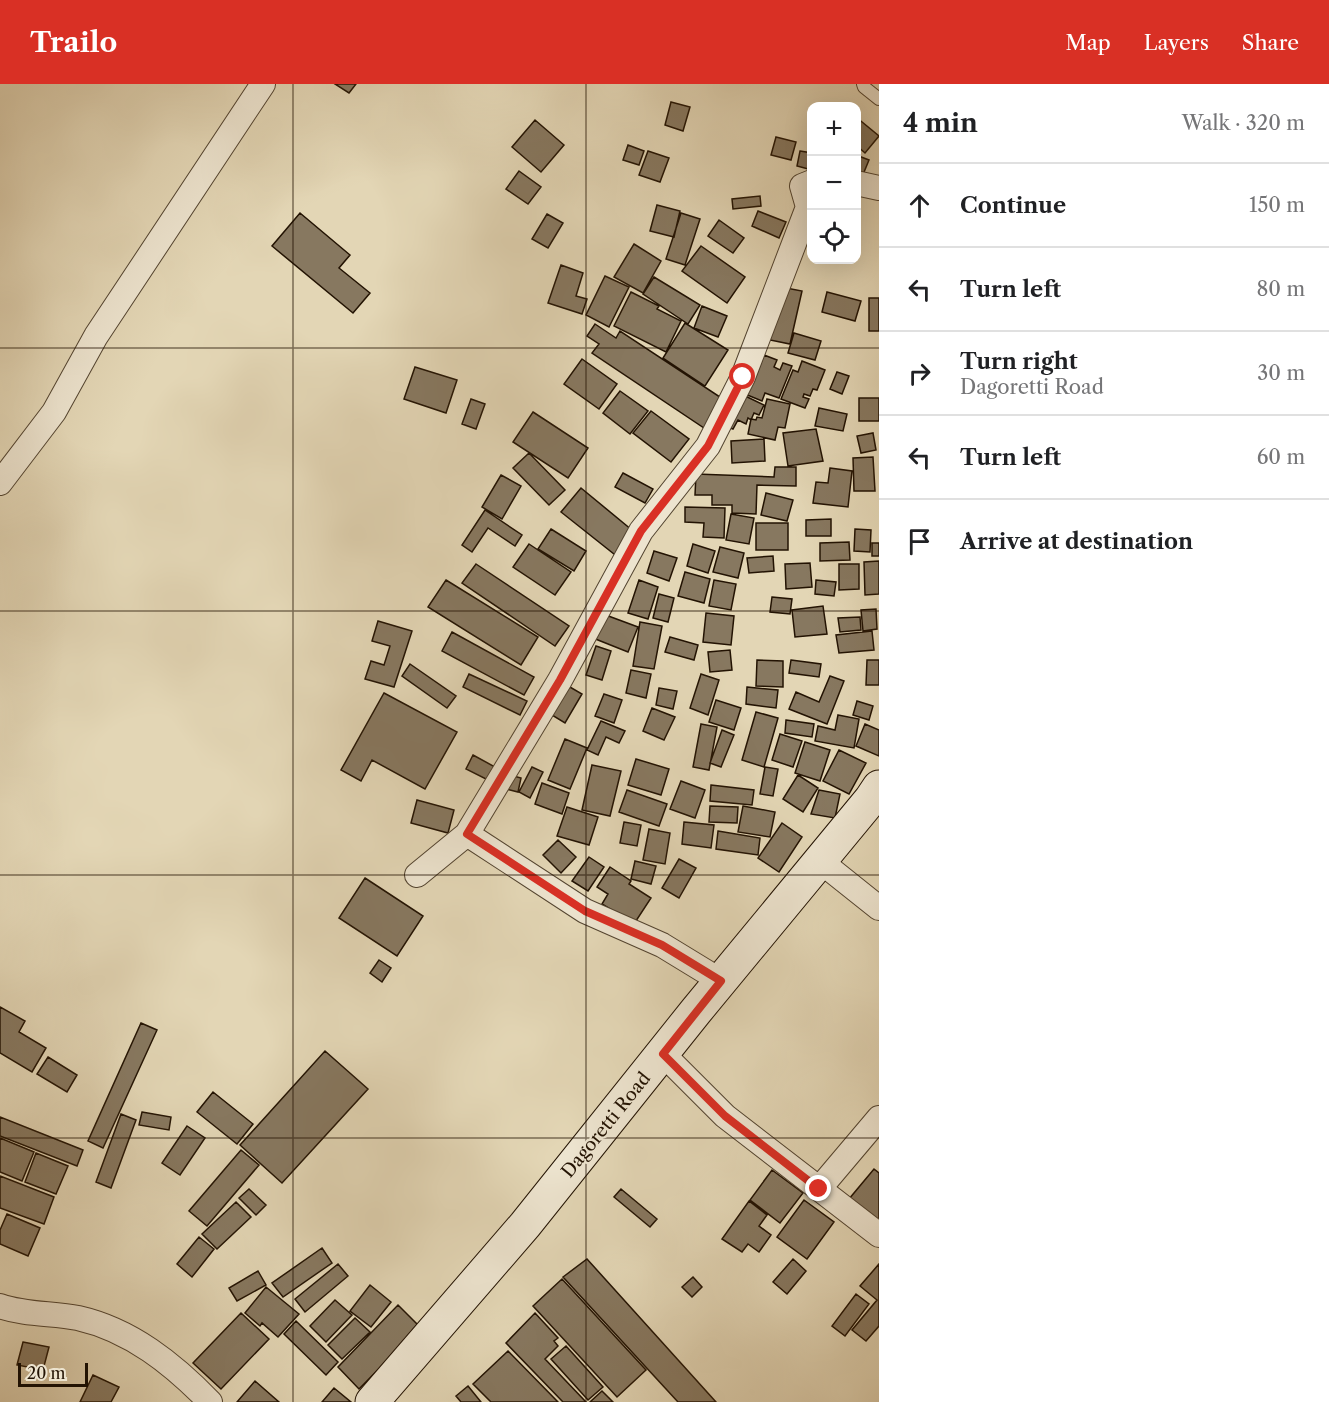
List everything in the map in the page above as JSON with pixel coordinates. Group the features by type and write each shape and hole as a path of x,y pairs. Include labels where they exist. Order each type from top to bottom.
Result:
{"main road":[{"name":"Dagoretti Road","path":"372,1402 525,1225 879,787"}],"street":[{"path":"0,483 54,411 96,336 263,84"},
{"path":"807,184 802,186 807,204"},
{"path":"861,184 879,188"},
{"path":"417,875 467,834 560,680 641,531 708,446 743,377 807,210"},
{"path":"467,834 585,911 662,945 721,981"},
{"path":"820,861 879,908"},
{"path":"663,1054 725,1116 879,1235"},
{"path":"819,1189 879,1118"},
{"path":"0,1306 77,1318 106,1326 139,1342 192,1384 210,1402"}],"lane":[{"path":"863,84 879,99"}],"building":[{"path":"335,84 356,84 349,93"},
{"path":"671,102 690,107 683,131 665,125"},
{"path":"535,120 564,145 541,172 512,147"},
{"path":"861,121 879,136 865,153 861,149"},
{"path":"776,137 796,142 791,160 771,155"},
{"path":"628,145 644,151 639,165 623,160"},
{"path":"648,151 669,158 660,182 639,175"},
{"path":"800,151 807,152 807,169 797,166"},
{"path":"861,157 869,160 861,177"},
{"path":"519,171 541,187 528,204 506,189"},
{"path":"760,196 761,206 733,209 732,199"},
{"path":"657,205 680,211 674,237 650,231"},
{"path":"758,211 786,222 779,238 752,226"},
{"path":"300,213 350,255 339,268 370,293 353,313 272,246"},
{"path":"681,213 700,219 685,265 666,259"},
{"path":"547,214 563,223 548,248 532,239"},
{"path":"719,220 744,238 733,253 708,236"},
{"path":"634,244 661,261 643,293 614,277"},
{"path":"701,246 745,277 727,303 682,271"},
{"path":"561,265 583,273 576,296 587,299 582,314 548,303"},
{"path":"605,276 629,287 609,327 586,315"},
{"path":"654,277 700,305 688,324 643,294"},
{"path":"781,287 802,291 790,344 770,340"},
{"path":"631,292 659,306 657,309 681,321 666,352 614,326"},
{"path":"827,292 861,301 855,321 822,312"},
{"path":"869,298 879,298 879,331 869,331"},
{"path":"702,306 727,316 718,337 694,328"},
{"path":"685,323 728,350 705,386 663,358"},
{"path":"595,324 616,338 620,331 726,401 707,430 592,353 599,344 587,336"},
{"path":"794,333 821,341 815,360 788,353"},
{"path":"764,355 777,360 774,367 780,370 783,363 792,366 779,398 765,393 762,401 740,392 756,376"},
{"path":"582,359 617,384 599,409 564,384"},
{"path":"802,361 825,370 817,390 813,389 810,396 804,394 803,397 809,399 805,408 781,399 793,370 798,372"},
{"path":"415,367 457,380 446,413 404,399"},
{"path":"837,372 849,376 842,394 830,389"},
{"path":"620,391 648,411 630,434 603,413"},
{"path":"739,393 764,405 759,415 754,413 751,420 748,418 746,424 738,420 733,429 723,425"},
{"path":"859,398 879,398 879,421 859,421"},
{"path":"471,399 485,404 476,429 462,424"},
{"path":"767,399 790,404 785,428 778,427 775,440 748,434 751,419 762,418"},
{"path":"819,408 847,414 843,431 815,426"},
{"path":"651,411 689,439 671,462 633,433"},
{"path":"533,412 588,448 568,478 513,442"},
{"path":"816,429 823,461 788,466 783,433"},
{"path":"873,433 876,450 861,453 857,436"},
{"path":"764,439 765,461 732,463 731,441"},
{"path":"529,453 565,490 549,505 513,468"},
{"path":"873,457 875,491 854,491 853,458"},
{"path":"775,467 796,467 796,486 757,485 756,514 732,513 732,505 712,505 712,495 695,495 696,474 774,477"},
{"path":"830,468 852,471 848,507 813,503 816,482 828,483"},
{"path":"623,473 653,489 645,503 615,487"},
{"path":"501,475 521,486 502,519 482,507"},
{"path":"581,488 638,535 619,558 561,512"},
{"path":"766,493 793,500 787,521 761,515"},
{"path":"685,507 725,508 724,538 703,537 704,523 685,522"},
{"path":"485,510 522,535 515,546 488,528 472,552 462,545"},
{"path":"731,514 754,518 749,544 726,540"},
{"path":"831,519 831,536 806,536 806,520"},
{"path":"756,523 788,523 788,550 756,550"},
{"path":"551,529 586,551 574,571 538,549"},
{"path":"855,529 871,530 870,552 854,551"},
{"path":"849,542 850,560 820,561 820,543"},
{"path":"872,543 879,543 879,556 872,556"},
{"path":"529,544 571,572 555,595 513,567"},
{"path":"693,544 715,551 708,573 687,566"},
{"path":"720,547 744,553 738,578 713,572"},
{"path":"654,551 677,558 669,581 647,573"},
{"path":"773,556 774,571 749,573 747,558"},
{"path":"879,561 879,594 865,595 864,562"},
{"path":"810,563 812,587 786,589 785,564"},
{"path":"476,564 569,626 555,646 462,583"},
{"path":"839,564 859,564 859,589 839,590"},
{"path":"685,572 710,579 704,603 678,596"},
{"path":"446,580 538,637 521,665 428,607"},
{"path":"639,580 658,587 648,619 628,613"},
{"path":"714,580 736,584 731,610 709,606"},
{"path":"816,580 836,582 834,596 815,594"},
{"path":"659,594 674,598 668,622 653,618"},
{"path":"772,597 792,599 790,614 770,612"},
{"path":"823,606 827,634 795,637 792,610"},
{"path":"876,609 877,629 863,631 861,610"},
{"path":"706,613 734,616 731,645 703,642"},
{"path":"603,614 638,627 628,652 593,638"},
{"path":"860,617 861,630 840,632 838,618"},
{"path":"378,621 412,631 394,687 365,679 371,661 384,665 390,646 372,641"},
{"path":"640,622 662,626 654,669 633,666"},
{"path":"872,631 874,650 839,653 836,635"},
{"path":"452,632 534,677 524,695 442,651"},
{"path":"670,637 698,645 694,660 665,652"},
{"path":"596,646 611,651 602,680 586,675"},
{"path":"730,650 732,670 710,672 708,652"},
{"path":"757,660 783,661 783,687 756,686"},
{"path":"791,660 821,664 819,677 789,673"},
{"path":"867,660 879,660 879,685 866,685"},
{"path":"410,664 456,696 447,708 402,676"},
{"path":"631,670 651,674 646,698 626,693"},
{"path":"469,674 527,701 520,715 463,687"},
{"path":"701,674 719,680 708,715 690,708"},
{"path":"830,676 844,681 827,724 789,709 796,692 819,702"},
{"path":"563,683 582,694 565,723 547,712"},
{"path":"747,687 778,690 776,708 746,704"},
{"path":"659,688 677,691 673,709 656,705"},
{"path":"384,693 457,732 425,789 372,760 361,781 341,770"},
{"path":"604,694 622,700 614,723 595,716"},
{"path":"716,700 741,708 734,730 709,722"},
{"path":"857,701 873,706 869,720 853,715"},
{"path":"652,708 675,717 664,740 643,731"},
{"path":"756,712 778,718 764,767 742,760"},
{"path":"838,715 859,719 854,748 815,741 818,726 835,730"},
{"path":"786,720 814,724 812,737 785,733"},
{"path":"601,721 625,731 619,743 606,737 598,755 587,750"},
{"path":"701,724 717,727 709,770 693,767"},
{"path":"865,724 879,730 879,756 856,746"},
{"path":"722,730 734,735 721,767 710,763"},
{"path":"780,734 802,741 793,767 772,760"},
{"path":"565,739 587,748 570,789 548,780"},
{"path":"805,742 830,750 820,781 795,773"},
{"path":"839,750 866,763 849,794 823,781"},
{"path":"473,755 495,767 488,780 466,769"},
{"path":"636,759 669,769 661,795 628,785"},
{"path":"592,765 621,771 610,816 582,810"},
{"path":"532,767 543,772 530,798 519,792"},
{"path":"765,767 778,769 773,796 760,794"},
{"path":"506,774 521,778 518,792 502,788"},
{"path":"798,775 818,788 803,812 783,799"},
{"path":"681,781 705,790 695,818 670,809"},
{"path":"542,783 569,793 562,814 535,804"},
{"path":"711,785 754,790 752,805 710,801"},
{"path":"627,790 667,804 659,826 619,812"},
{"path":"819,790 840,794 835,818 811,814"},
{"path":"417,800 454,810 448,833 411,823"},
{"path":"710,806 738,807 737,823 709,822"},
{"path":"743,806 775,812 770,837 738,832"},
{"path":"567,807 598,817 589,845 557,836"},
{"path":"624,822 641,825 637,846 620,843"},
{"path":"684,822 714,825 711,848 682,844"},
{"path":"782,823 802,837 779,872 758,858"},
{"path":"649,829 670,833 665,864 643,860"},
{"path":"718,831 760,838 758,855 716,849"},
{"path":"558,840 576,857 561,873 543,855"},
{"path":"589,857 604,867 588,891 572,881"},
{"path":"679,859 696,868 679,898 662,888"},
{"path":"635,861 656,866 651,884 631,879"},
{"path":"610,867 631,881 629,884 651,898 634,924 602,904 608,894 597,887"},
{"path":"365,878 423,916 397,956 339,918"},
{"path":"379,960 391,968 382,982 370,973"},
{"path":"0,1007 25,1021 19,1032 46,1048 32,1072 0,1053"},
{"path":"141,1023 157,1030 103,1148 88,1141"},
{"path":"325,1051 368,1089 282,1183 240,1145"},
{"path":"48,1057 77,1075 67,1092 37,1074"},
{"path":"213,1092 253,1124 237,1144 197,1112"},
{"path":"142,1112 171,1117 169,1130 139,1125"},
{"path":"121,1114 136,1120 111,1188 96,1182"},
{"path":"0,1117 83,1150 77,1166 0,1136"},
{"path":"187,1126 205,1138 180,1175 162,1163"},
{"path":"0,1138 34,1152 22,1181 0,1172"},
{"path":"241,1150 259,1165 207,1226 189,1211"},
{"path":"36,1153 68,1166 56,1194 25,1182"},
{"path":"874,1169 879,1173 879,1224 849,1199"},
{"path":"772,1170 803,1193 780,1223 750,1200"},
{"path":"0,1176 54,1197 44,1224 0,1208"},
{"path":"249,1189 266,1205 256,1215 239,1198"},
{"path":"621,1189 657,1219 650,1227 614,1197"},
{"path":"804,1200 834,1222 807,1259 777,1237"},
{"path":"749,1201 767,1215 759,1226 771,1235 759,1252 748,1244 742,1252 722,1239"},
{"path":"236,1202 251,1217 217,1249 202,1234"},
{"path":"7,1214 40,1228 28,1256 0,1244 0,1230"},
{"path":"199,1237 214,1249 192,1277 177,1264"},
{"path":"322,1248 332,1263 283,1297 272,1283"},
{"path":"587,1259 716,1402 678,1402 563,1277"},
{"path":"793,1259 806,1271 787,1294 773,1282"},
{"path":"338,1264 348,1276 305,1312 295,1299"},
{"path":"879,1264 879,1326 866,1341 852,1330 877,1300 860,1286"},
{"path":"258,1271 266,1285 237,1301 229,1288"},
{"path":"693,1277 702,1287 692,1297 682,1287"},
{"path":"562,1279 646,1370 617,1397 533,1306"},
{"path":"370,1285 391,1302 371,1327 350,1311"},
{"path":"266,1287 299,1314 278,1337 262,1323 260,1326 245,1313"},
{"path":"856,1294 869,1304 845,1336 832,1326"},
{"path":"335,1300 352,1315 326,1342 310,1326"},
{"path":"398,1305 420,1327 359,1389 338,1367"},
{"path":"241,1313 269,1339 221,1389 193,1363"},
{"path":"535,1313 558,1338 554,1341 558,1346 545,1359 586,1402 563,1402 506,1343"},
{"path":"355,1318 370,1332 342,1359 328,1345"},
{"path":"296,1321 338,1362 326,1375 284,1334"},
{"path":"23,1342 49,1347 43,1370 17,1365"},
{"path":"566,1346 603,1387 588,1400 551,1359"},
{"path":"508,1351 558,1402 491,1402 473,1384"},
{"path":"93,1375 119,1387 111,1402 80,1402"},
{"path":"255,1381 279,1402 237,1402"},
{"path":"468,1386 481,1402 461,1402 456,1396"},
{"path":"334,1388 351,1402 322,1402"},
{"path":"602,1391 613,1402 590,1402"}],"route":[{"path":"743,377 708,446 641,531 560,680 467,834 585,911 628,932 662,945 721,981 663,1054 725,1116 819,1189"}]}
